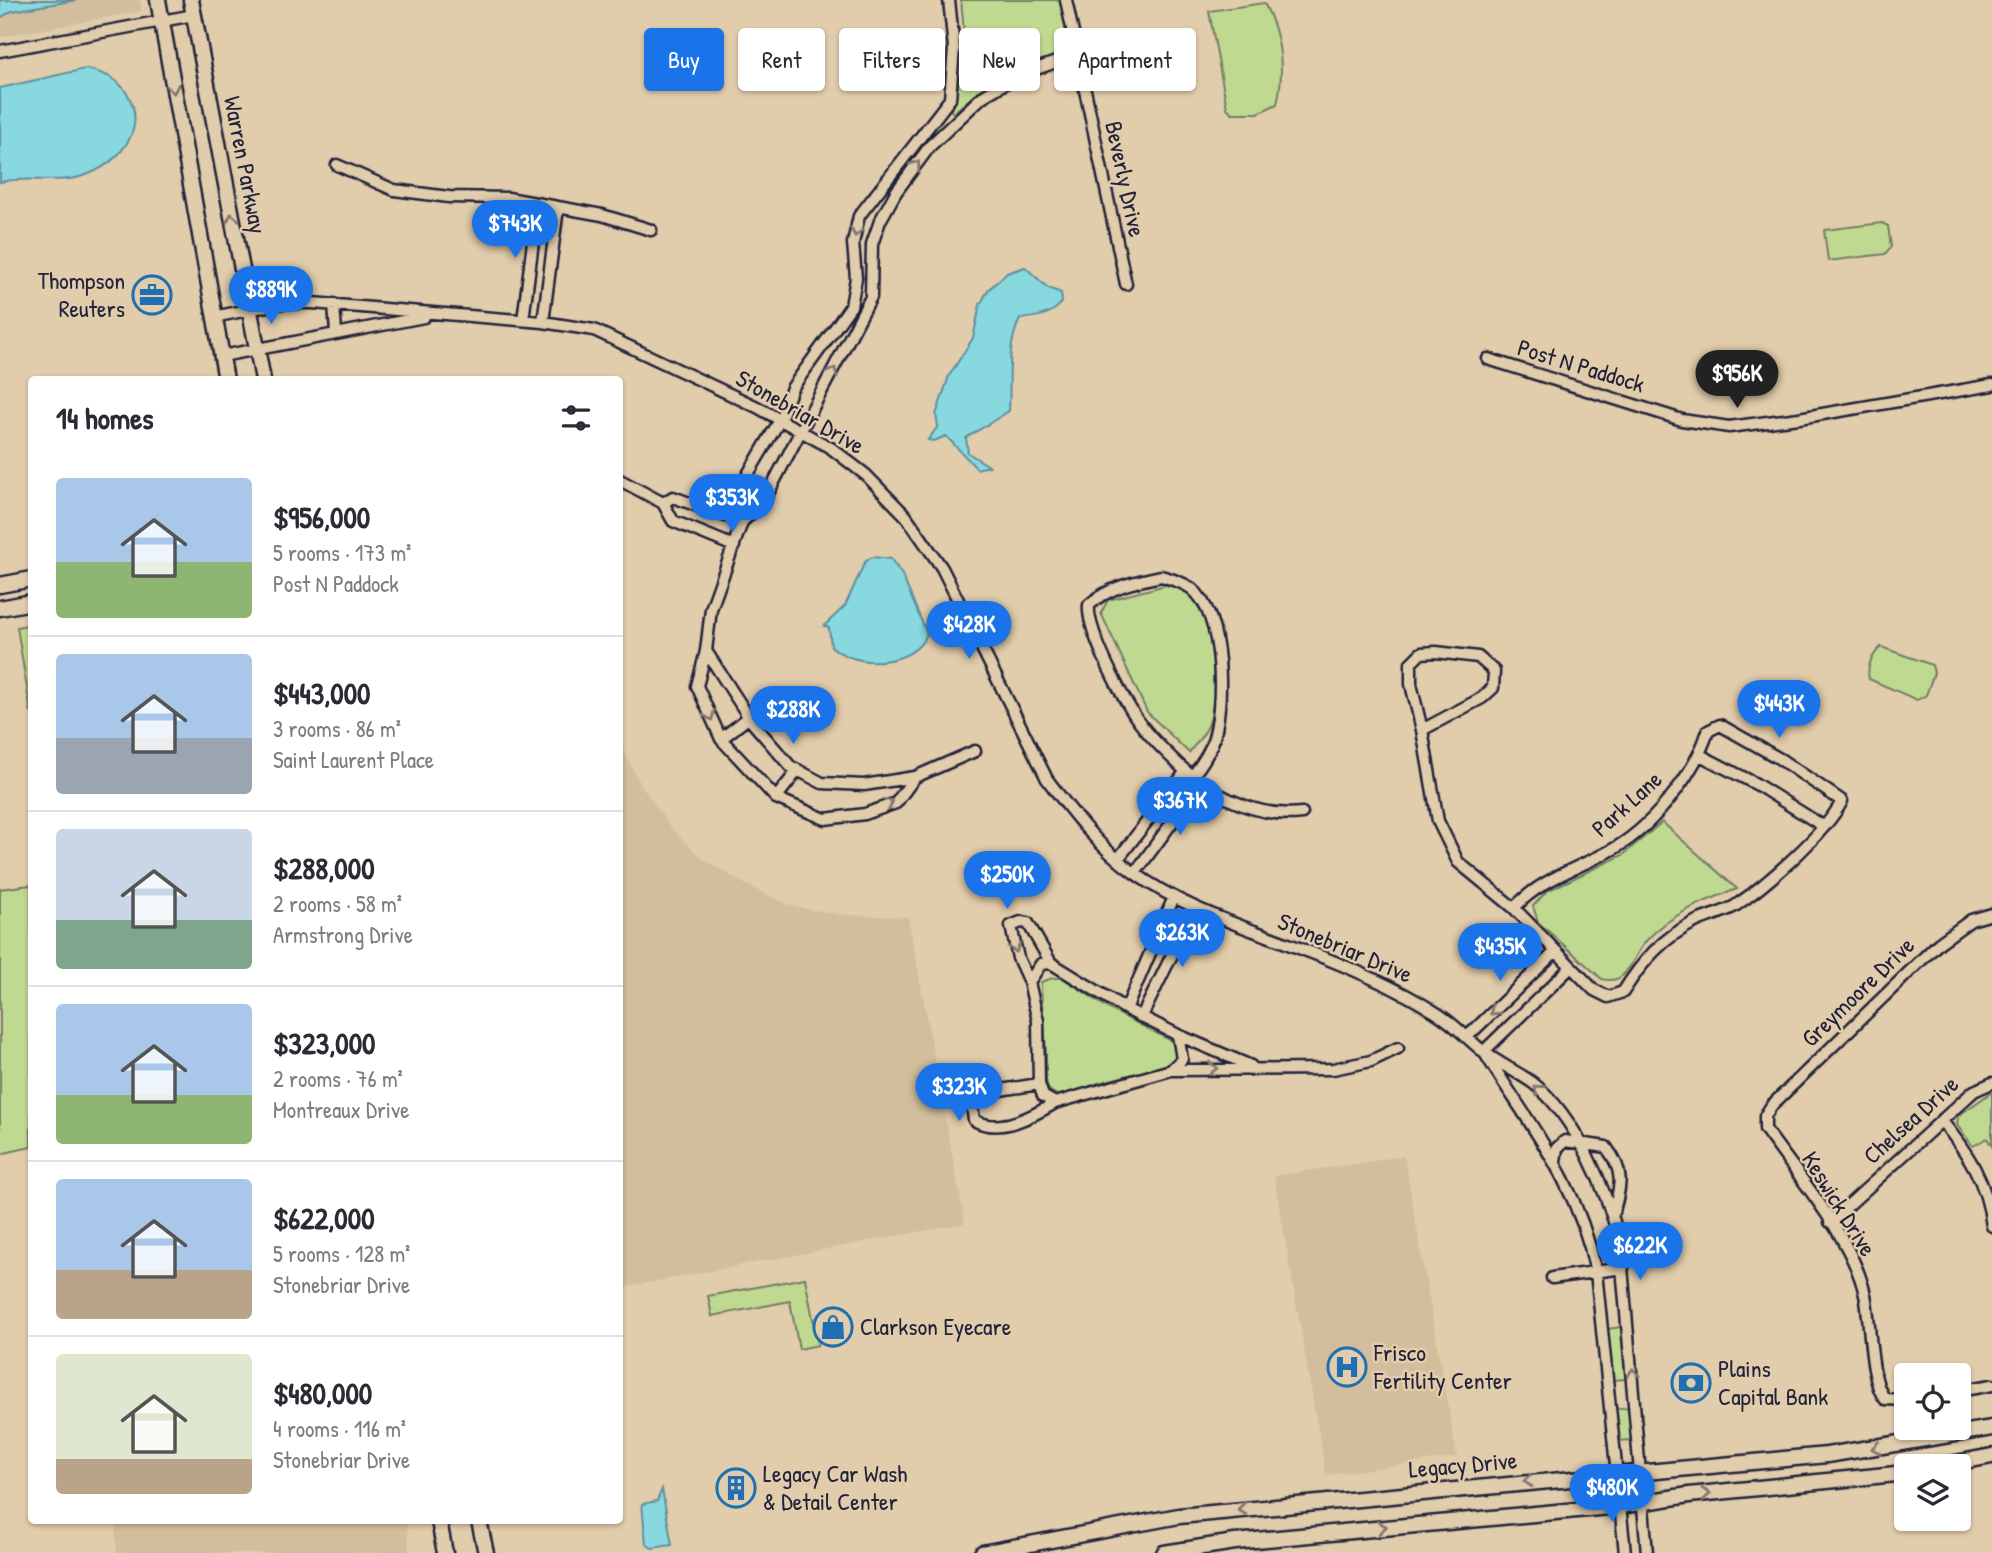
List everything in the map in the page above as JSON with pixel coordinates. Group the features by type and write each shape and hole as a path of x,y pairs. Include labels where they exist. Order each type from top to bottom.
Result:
{"main road":[{"path":"158,0 225,376"},
{"name":"Warren Parkway","path":"191,0 262,376"},
{"path":"0,585 28,580"},
{"path":"0,608 28,603"},
{"name":"Legacy Drive","path":"982,1553 1011,1550 1179,1516 1640,1470 1827,1455 1992,1428"},
{"path":"1971,1460 1992,1456"},
{"path":"1164,1553 1389,1526 1620,1506 1894,1475"},
{"path":"440,1524 445,1553"},
{"path":"480,1524 486,1553"}],"street":[{"path":"915,777 896,803 865,814 825,819 775,798 721,739 697,686 706,651 711,609 742,522 737,491 780,420 798,379 850,306 856,278 853,243 859,216 950,99 954,48 949,0"},
{"name":"Beverly Drive","path":"1066,0 1071,28"},
{"path":"0,51 194,15"},
{"path":"742,522 764,501 871,297 872,244 880,220 896,192 930,146 982,97 1019,75 1054,63"},
{"name":"Beverly Drive","path":"1084,91 1126,284"},
{"path":"337,165 394,190 449,197 508,198 602,215 651,230"},
{"path":"523,320 538,204"},
{"path":"543,321 558,208"},
{"name":"Stonebriar Drive","path":"214,317 282,303 334,304 433,315 543,321 594,330 780,420 831,448 866,475 906,516 942,568 1047,779 1068,811 1118,859 1135,873 1195,908 1370,978 1435,1011 1483,1052 1544,1093 1564,1117 1613,1214 1623,1268 1647,1553"},
{"path":"334,304 336,333"},
{"name":"Stonebriar Drive","path":"222,356 433,315"},
{"name":"Post N Paddock","path":"1488,359 1682,420 1729,427 1992,385"},
{"path":"623,482 663,503 673,521 734,546"},
{"path":"663,503 673,498 742,522"},
{"path":"1118,859 1189,774 1212,745 1220,713 1220,683 1214,630 1204,602 1193,589 1161,576 1132,582 1094,600 1089,605 1088,615 1111,671 1142,726 1189,774 1201,783 1252,810 1275,814 1302,813"},
{"path":"706,651 749,717 790,765 822,783 864,785 915,777 975,751"},
{"path":"1422,730 1482,698 1493,688 1494,671 1491,666 1478,657 1436,652 1417,656 1410,663 1438,821 1453,852 1467,872 1514,908 1594,990 1608,997 1620,995 1659,945 1689,926 1732,907 1760,888 1823,826 1756,783 1700,755"},
{"path":"721,739 749,717"},
{"name":"Park Lane","path":"1514,908 1543,883 1618,846 1663,807 1700,755 1708,731 1720,725 1737,733 1842,801 1823,826"},
{"path":"775,798 799,770"},
{"path":"1135,873 1201,783"},
{"path":"1126,1009 1174,897"},
{"path":"1142,1016 1195,908"},
{"name":"Greymoore Drive","path":"1765,1116 1772,1105 1939,943 1971,920 1992,914"},
{"path":"1055,1103 1043,1097 1039,1084 1038,1021 1011,926 1021,922 1028,923 1051,962 1126,1009 1178,1035 1255,1067"},
{"path":"1467,1037 1555,952"},
{"path":"1029,982 1041,964 1051,962"},
{"path":"1483,1052 1571,967"},
{"path":"1171,1070 1182,1059 1178,1035"},
{"path":"1039,1084 975,1094 972,1105 974,1120 982,1125 992,1125 1028,1119 1055,1103 1171,1070 1255,1067 1289,1071 1333,1069 1371,1061 1398,1048"},
{"name":"Stonebriar Drive","path":"1483,1052 1555,1162 1587,1231 1596,1272 1625,1553"},
{"name":"Chelsea Drive","path":"1830,1222 1974,1091 1992,1083"},
{"name":"Keswick Drive","path":"1765,1116 1765,1129 1851,1257 1864,1290 1871,1323 1877,1390 1885,1399 1894,1399"},
{"path":"1941,1120 1969,1155 1983,1182 1992,1226"},
{"path":"1555,1162 1557,1148 1564,1141 1578,1141"},
{"name":"Stonebriar Drive","path":"1578,1141 1606,1147 1618,1162 1621,1188 1613,1214"},
{"path":"1552,1278 1623,1268"},
{"path":"1971,1389 1992,1385"}],"shaded area":[{"path":"0,0 140,0 142,11 0,37"},
{"path":"623,751 641,785 671,828 703,859 743,883 791,906 842,915 908,917 965,1223 623,1287"},
{"path":"1404,1156 1457,1457 1326,1475 1274,1176"},
{"path":"407,1524 409,1553 117,1553 115,1525"}],"green space":[{"path":"961,0 1063,0 1067,28 1054,28 1054,57 1040,62 1040,28 964,28"},
{"path":"1264,3 1280,52 1281,78 1277,104 1258,113 1232,113 1227,108 1209,11"},
{"path":"959,82 959,91 979,91 953,113 950,109"},
{"path":"1882,223 1888,226 1891,247 1885,254 1828,261 1824,230"},
{"path":"1166,585 1188,593 1199,602 1211,645 1214,682 1211,714 1208,726 1189,753 1147,712 1101,613 1108,600"},
{"path":"28,625 28,695 17,627"},
{"path":"1881,647 1932,665 1934,673 1926,695 1917,700 1869,679 1870,662"},
{"path":"1662,822 1737,889 1700,904 1666,923 1646,941 1623,975 1611,980 1602,979 1538,922 1533,906 1547,891 1623,855"},
{"path":"28,885 28,1148 0,1154 0,889"},
{"path":"1063,978 1109,1009 1172,1041 1176,1055 1170,1065 1098,1083 1062,1097 1052,1093 1046,1080 1041,982"},
{"path":"1992,1092 1992,1146 1987,1138 1973,1146 1957,1125 1958,1116"},
{"path":"805,1278 818,1345 799,1349 790,1301 712,1316 708,1296"},
{"path":"1622,1327 1626,1379 1612,1380 1607,1329"},
{"path":"1630,1407 1633,1440 1615,1441 1613,1409"}],"water":[{"path":"0,0 77,0 12,11 0,18"},
{"path":"85,69 100,73 118,83 131,101 133,128 122,151 101,168 76,178 0,182 0,88"},
{"path":"1025,267 1048,288 1061,293 1062,302 1048,313 1020,319 1011,352 1009,411 966,438 968,453 989,466 977,469 946,436 934,441 928,440 938,426 936,415 949,376 973,338 980,305 988,290 1007,273"},
{"path":"872,557 891,559 902,575 927,634 920,645 909,653 883,661 868,661 841,653 831,646 829,628 824,626 845,606 865,562"},
{"path":"662,1489 672,1545 652,1548 646,1544 642,1504 657,1501"}],"place":[{"name":"Thompson Reuters","path":"152,295"},
{"name":"Clarkson Eyecare","path":"833,1327"},
{"name":"Frisco Fertility Center","path":"1347,1367"},
{"name":"Plains Capital Bank","path":"1691,1383"},
{"name":"Legacy Car Wash & Detail Center","path":"736,1488"}]}
